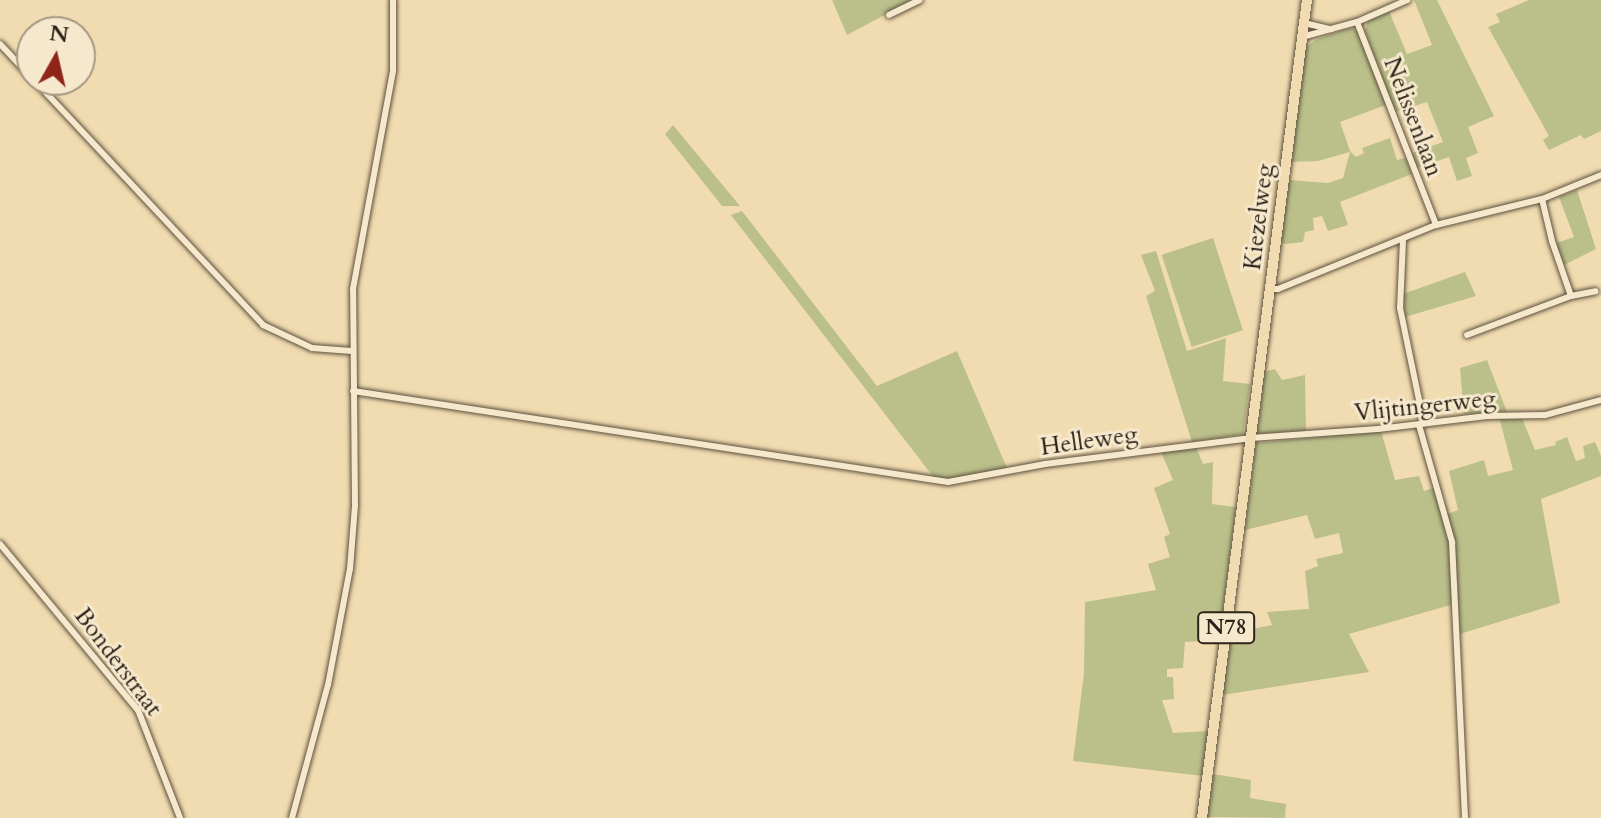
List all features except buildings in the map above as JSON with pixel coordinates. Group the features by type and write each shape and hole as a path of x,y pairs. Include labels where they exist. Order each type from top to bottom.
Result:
{"main road":[{"name":"Kiezelweg","path":"1251,438 1307,0"},
{"name":"N78","path":"1202,818 1251,438"}],"street":[{"path":"292,818 328,685 350,569 355,505 352,351 355,274 393,71 393,0"},
{"path":"889,15 920,0"},
{"path":"1302,37 1357,22 1407,0"},
{"name":"Nelissenlaan","path":"1357,22 1436,225"},
{"path":"1304,23 1331,29"},
{"path":"0,44 16,61"},
{"path":"49,96 263,325 312,348 352,351"},
{"path":"1269,289 1278,289 1436,225 1542,199 1601,175"},
{"path":"1542,199 1552,241 1571,296"},
{"path":"1403,240 1400,308 1422,424 1452,542 1465,818"},
{"path":"1467,335 1571,296 1596,291"},
{"name":"Helleweg","path":"353,391 934,481 963,480 1045,464 1251,438"},
{"name":"Vlijtingerweg","path":"1251,438 1487,416 1545,415 1601,400"},
{"name":"Bonderstraat","path":"0,544 138,710 180,818"}],"green space":[{"path":"832,0 913,0 847,35"},
{"path":"1414,0 1437,0 1494,116 1468,127 1478,153 1466,158 1472,176 1457,181 1449,157 1417,168 1412,153 1443,142 1427,102 1395,112 1365,31 1368,21 1389,11 1407,54 1432,45"},
{"path":"1529,0 1601,0 1601,131 1584,139 1581,135 1549,150 1543,140 1549,136 1488,27 1500,22 1496,14"},
{"path":"1350,28 1357,31 1386,105 1340,122 1350,151 1356,157 1364,153 1362,148 1390,138 1397,160 1405,158 1412,174 1340,202 1348,225 1328,231 1322,216 1313,218 1314,230 1305,232 1303,242 1281,243 1289,180 1328,183 1343,178 1350,152 1318,161 1291,162 1306,47 1317,39"},
{"path":"673,125 740,206 722,206 665,134"},
{"path":"1577,190 1596,249 1564,265 1556,243 1574,237 1559,197"},
{"path":"742,211 877,386 957,351 1007,468 958,479 935,479 731,215"},
{"path":"1213,238 1243,330 1192,347 1162,255"},
{"path":"1156,251 1187,351 1226,338 1223,381 1250,384 1243,434 1192,442 1146,296 1155,291 1141,255"},
{"path":"1465,272 1476,296 1405,317 1403,294"},
{"path":"1487,360 1507,412 1464,414 1460,368"},
{"path":"1275,369 1282,380 1305,375 1306,431 1260,434 1257,431 1264,372"},
{"path":"1499,417 1522,418 1535,450 1556,445 1555,442 1567,437 1576,461 1585,458 1583,446 1595,442 1601,456 1601,476 1541,499 1560,603 1460,634 1456,562 1447,514 1458,510 1449,471 1484,460 1488,476 1513,470"},
{"path":"1381,431 1395,480 1419,476 1424,491 1436,487 1449,537 1454,604 1349,634 1369,672 1222,695 1231,633 1272,625 1267,612 1309,609 1305,571 1318,566 1316,559 1343,553 1339,533 1315,539 1307,515 1245,530 1256,443"},
{"path":"1196,447 1203,464 1213,462 1212,504 1236,507 1219,640 1185,642 1183,668 1167,669 1167,677 1173,677 1174,699 1162,700 1173,733 1208,731 1203,776 1073,761 1084,673 1085,602 1156,590 1148,564 1170,557 1164,537 1170,534 1154,488 1173,480 1161,452"},
{"path":"1213,774 1251,780 1250,798 1286,804 1285,818 1207,817"}]}
